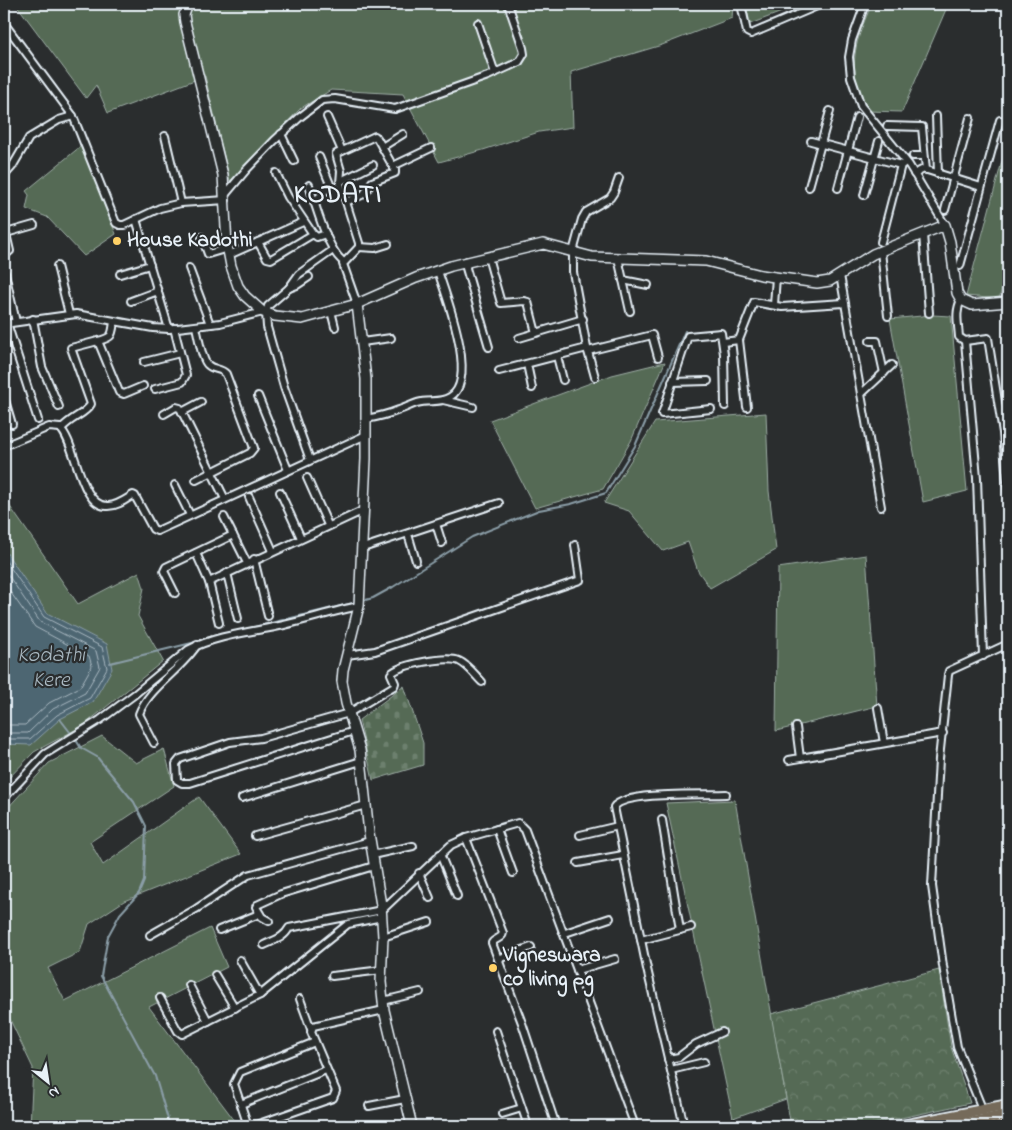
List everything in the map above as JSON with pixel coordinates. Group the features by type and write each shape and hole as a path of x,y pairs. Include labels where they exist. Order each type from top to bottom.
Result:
{"main road":[{"path":"954,1126 1008,1105"},
{"path":"902,1126 984,1115 1008,1114"}],"street":[{"path":"188,4 184,15 185,22 223,175 229,252 238,286 252,304 264,312 275,316 302,319 358,304 416,278 467,261 543,244 592,257 706,261 776,277 817,283 830,281 881,247 945,225"},
{"path":"4,23 72,116 116,223 124,225 160,208 181,203 225,198 246,170 281,134 306,112 327,99 392,109 495,73 519,62 524,54 508,4"},
{"path":"741,4 747,32 751,34 822,4"},
{"path":"865,4 852,40 849,57 851,76 863,111 914,174 945,225 950,242 957,292 961,300 972,305 1008,302"},
{"path":"478,23 495,73"},
{"path":"809,187 830,111"},
{"path":"4,176 12,167 29,138 59,120 72,116"},
{"path":"936,116 938,174"},
{"path":"327,117 342,151"},
{"path":"838,188 857,117"},
{"path":"945,210 970,118"},
{"path":"960,266 1000,120"},
{"path":"887,126 922,128 926,170"},
{"path":"281,134 294,161"},
{"path":"382,146 403,134"},
{"path":"165,136 181,203"},
{"path":"346,202 364,194 372,182 395,173 377,138 372,136 336,154 341,171 340,181 346,202 360,247"},
{"path":"864,195 879,140"},
{"path":"811,141 904,164"},
{"path":"393,166 431,148"},
{"path":"913,156 924,156"},
{"path":"314,202 330,184 319,157"},
{"path":"888,316 881,247 904,164"},
{"path":"340,181 373,165"},
{"path":"914,174 924,169 981,187"},
{"path":"276,172 303,222 317,237 326,234"},
{"path":"595,377 582,319 574,272 573,252 586,212 610,198 619,178"},
{"path":"309,185 333,250 344,262 343,264 358,304 366,379 363,548 360,606 342,681 361,761 370,841 382,914 384,937 381,982 384,1005 412,1126"},
{"path":"136,219 186,376 182,382 155,389"},
{"path":"202,237 208,254 229,252 258,242 303,222"},
{"path":"4,225 10,251 4,256"},
{"path":"6,233 34,225"},
{"path":"258,242 267,258 271,259 313,234"},
{"path":"923,234 930,313"},
{"path":"344,262 360,247 375,248 388,244"},
{"path":"38,420 5,324 76,314 152,328 172,329 196,327 264,312 268,306 289,288 299,274 333,250"},
{"path":"488,256 501,303 528,302 536,332"},
{"path":"618,258 630,311"},
{"path":"467,261 466,268 489,347"},
{"path":"120,274 150,265"},
{"path":"57,266 69,314"},
{"path":"190,268 210,324"},
{"path":"366,419 428,400 437,402 452,396 458,389 462,362 453,321 438,271"},
{"path":"5,273 16,322"},
{"path":"840,275 881,507"},
{"path":"774,306 776,277"},
{"path":"289,288 297,286 309,278"},
{"path":"623,280 648,285"},
{"path":"131,301 158,291"},
{"path":"961,300 957,315 959,337 965,341 988,338 1003,433 1008,494"},
{"path":"747,407 739,340 754,302 782,308 844,304"},
{"path":"331,311 334,327"},
{"path":"264,312 284,387 310,460"},
{"path":"519,338 582,319"},
{"path":"33,320 42,366 59,407"},
{"path":"62,429 67,422 88,410 92,404 71,348 109,338 112,335 114,321"},
{"path":"196,327 205,362 210,367 221,370 226,374 254,448 250,453 196,480"},
{"path":"711,409 662,414 688,336 721,333 723,342 725,406"},
{"path":"499,371 652,335 658,357"},
{"path":"362,342 391,338"},
{"path":"723,342 739,340"},
{"path":"98,341 119,392 124,394 143,386"},
{"path":"870,341 877,341 884,373"},
{"path":"965,341 978,478 983,656"},
{"path":"144,362 180,353"},
{"path":"557,356 563,380"},
{"path":"527,364 532,388"},
{"path":"861,394 892,365"},
{"path":"672,382 708,381"},
{"path":"258,396 288,470"},
{"path":"4,398 12,424"},
{"path":"443,400 474,407"},
{"path":"182,412 201,402"},
{"path":"164,414 176,407 180,408 226,499"},
{"path":"4,446 49,427 62,429 66,434 76,466 92,499 99,505 106,507 135,496 153,529 157,532 190,515 366,435"},
{"path":"307,478 328,525"},
{"path":"174,485 190,515"},
{"path":"280,492 301,538"},
{"path":"249,497 274,551"},
{"path":"363,548 499,504"},
{"path":"209,582 254,559 364,510"},
{"path":"224,517 246,563"},
{"path":"436,524 442,543"},
{"path":"408,534 416,561"},
{"path":"175,593 164,569 233,535"},
{"path":"347,655 375,651 580,580 575,545"},
{"path":"196,553 209,582 219,623"},
{"path":"254,559 268,616"},
{"path":"227,573 238,619"},
{"path":"4,798 45,754 100,720 135,694 175,659 198,644 360,606"},
{"path":"154,742 139,714 143,703 183,664 198,644"},
{"path":"984,1115 956,1047 932,886 940,759 948,675 950,671 1008,644"},
{"path":"354,732 190,783 182,783 177,780 176,764 180,759 230,742 261,738 349,713 394,686 395,683 391,674 402,667 449,658 464,664 482,682"},
{"path":"878,708 884,743"},
{"path":"796,727 800,758"},
{"path":"789,760 943,733"},
{"path":"242,798 361,761"},
{"path":"684,1126 641,940 614,806 619,801 625,799 661,795 726,794"},
{"path":"255,836 366,805"},
{"path":"662,820 680,930"},
{"path":"160,998 182,1034 260,995 348,924 382,914 420,873 451,845 466,838 518,823 525,830 635,1126"},
{"path":"580,835 618,826"},
{"path":"497,829 513,873"},
{"path":"466,838 503,933 501,937 492,943 522,1023 556,1126"},
{"path":"150,935 196,909 248,874 370,841"},
{"path":"372,854 413,846"},
{"path":"440,854 457,896"},
{"path":"578,863 623,854"},
{"path":"269,921 262,917 257,905 280,894 374,866"},
{"path":"420,873 430,898"},
{"path":"219,930 260,914"},
{"path":"264,945 282,937 289,928 382,914"},
{"path":"564,933 610,918"},
{"path":"384,937 428,922"},
{"path":"641,940 691,927"},
{"path":"498,959 532,947"},
{"path":"577,970 615,959"},
{"path":"240,960 260,995"},
{"path":"332,976 382,970"},
{"path":"215,975 235,1008"},
{"path":"189,985 208,1021"},
{"path":"311,1029 313,1026 420,992"},
{"path":"253,1126 333,1098 336,1091 315,1042 300,999"},
{"path":"496,1031 528,1126"},
{"path":"668,1059 682,1055 696,1044 722,1032"},
{"path":"248,1126 234,1084 240,1072 315,1042"},
{"path":"671,1070 704,1062"},
{"path":"241,1104 326,1070"},
{"path":"369,1106 405,1099"},
{"path":"502,1114 522,1108"}],"green space":[{"path":"16,4 733,4 732,18 662,45 571,72 573,127 539,132 439,162 403,94 331,90 301,108 230,181 205,76 108,113 96,85 86,98"},
{"path":"746,4 803,4 750,24"},
{"path":"872,4 913,4 947,7 902,112 868,111 857,82 854,64 856,46"},
{"path":"1008,139 1008,270 999,299 966,296"},
{"path":"81,146 116,234 84,256 47,217 26,209 29,195 26,191"},
{"path":"932,315 951,316 967,491 923,502 890,319"},
{"path":"665,362 631,441 603,489 535,508 490,420 612,375"},
{"path":"766,413 769,491 776,550 710,588 698,571 688,542 663,551 629,511 604,503 655,422"},
{"path":"4,498 78,604 139,572 144,588 138,616 163,661 84,725 34,752 4,783"},
{"path":"866,555 877,706 776,731 778,568"},
{"path":"404,686 423,743 423,765 373,780 359,720"},
{"path":"102,736 136,763 164,749 174,786 90,842 103,865 199,797 241,854 124,901 89,924 80,952 48,968 65,1001 210,928 227,967 149,1007 235,1121 224,1126 30,1126 33,1068 4,1007 4,812 49,763"},
{"path":"735,800 786,1099 733,1118 666,803"},
{"path":"939,970 951,1047 970,1103 864,1126 791,1126 771,1014"}],"water":[{"name":"Kodathi Kere","path":"4,549 47,613 107,644 112,669 93,702 60,719 31,745 4,744"}],"waterway":[{"path":"362,601 373,598 393,587 472,537 539,510 571,504 606,493 635,446 685,331"},
{"path":"250,628 357,602"},
{"path":"110,663 204,640"},
{"path":"60,719 70,732"},
{"path":"76,740 81,748 97,757 134,802 146,826 144,881 139,893 120,914 108,936 101,976 155,1076 170,1126"}],"place":[{"name":"House Kadothi","path":"117,241"},
{"name":"Vigneswara co living pg","path":"493,968"}],"district":[{"name":"KODATI","path":"338,196"}]}
